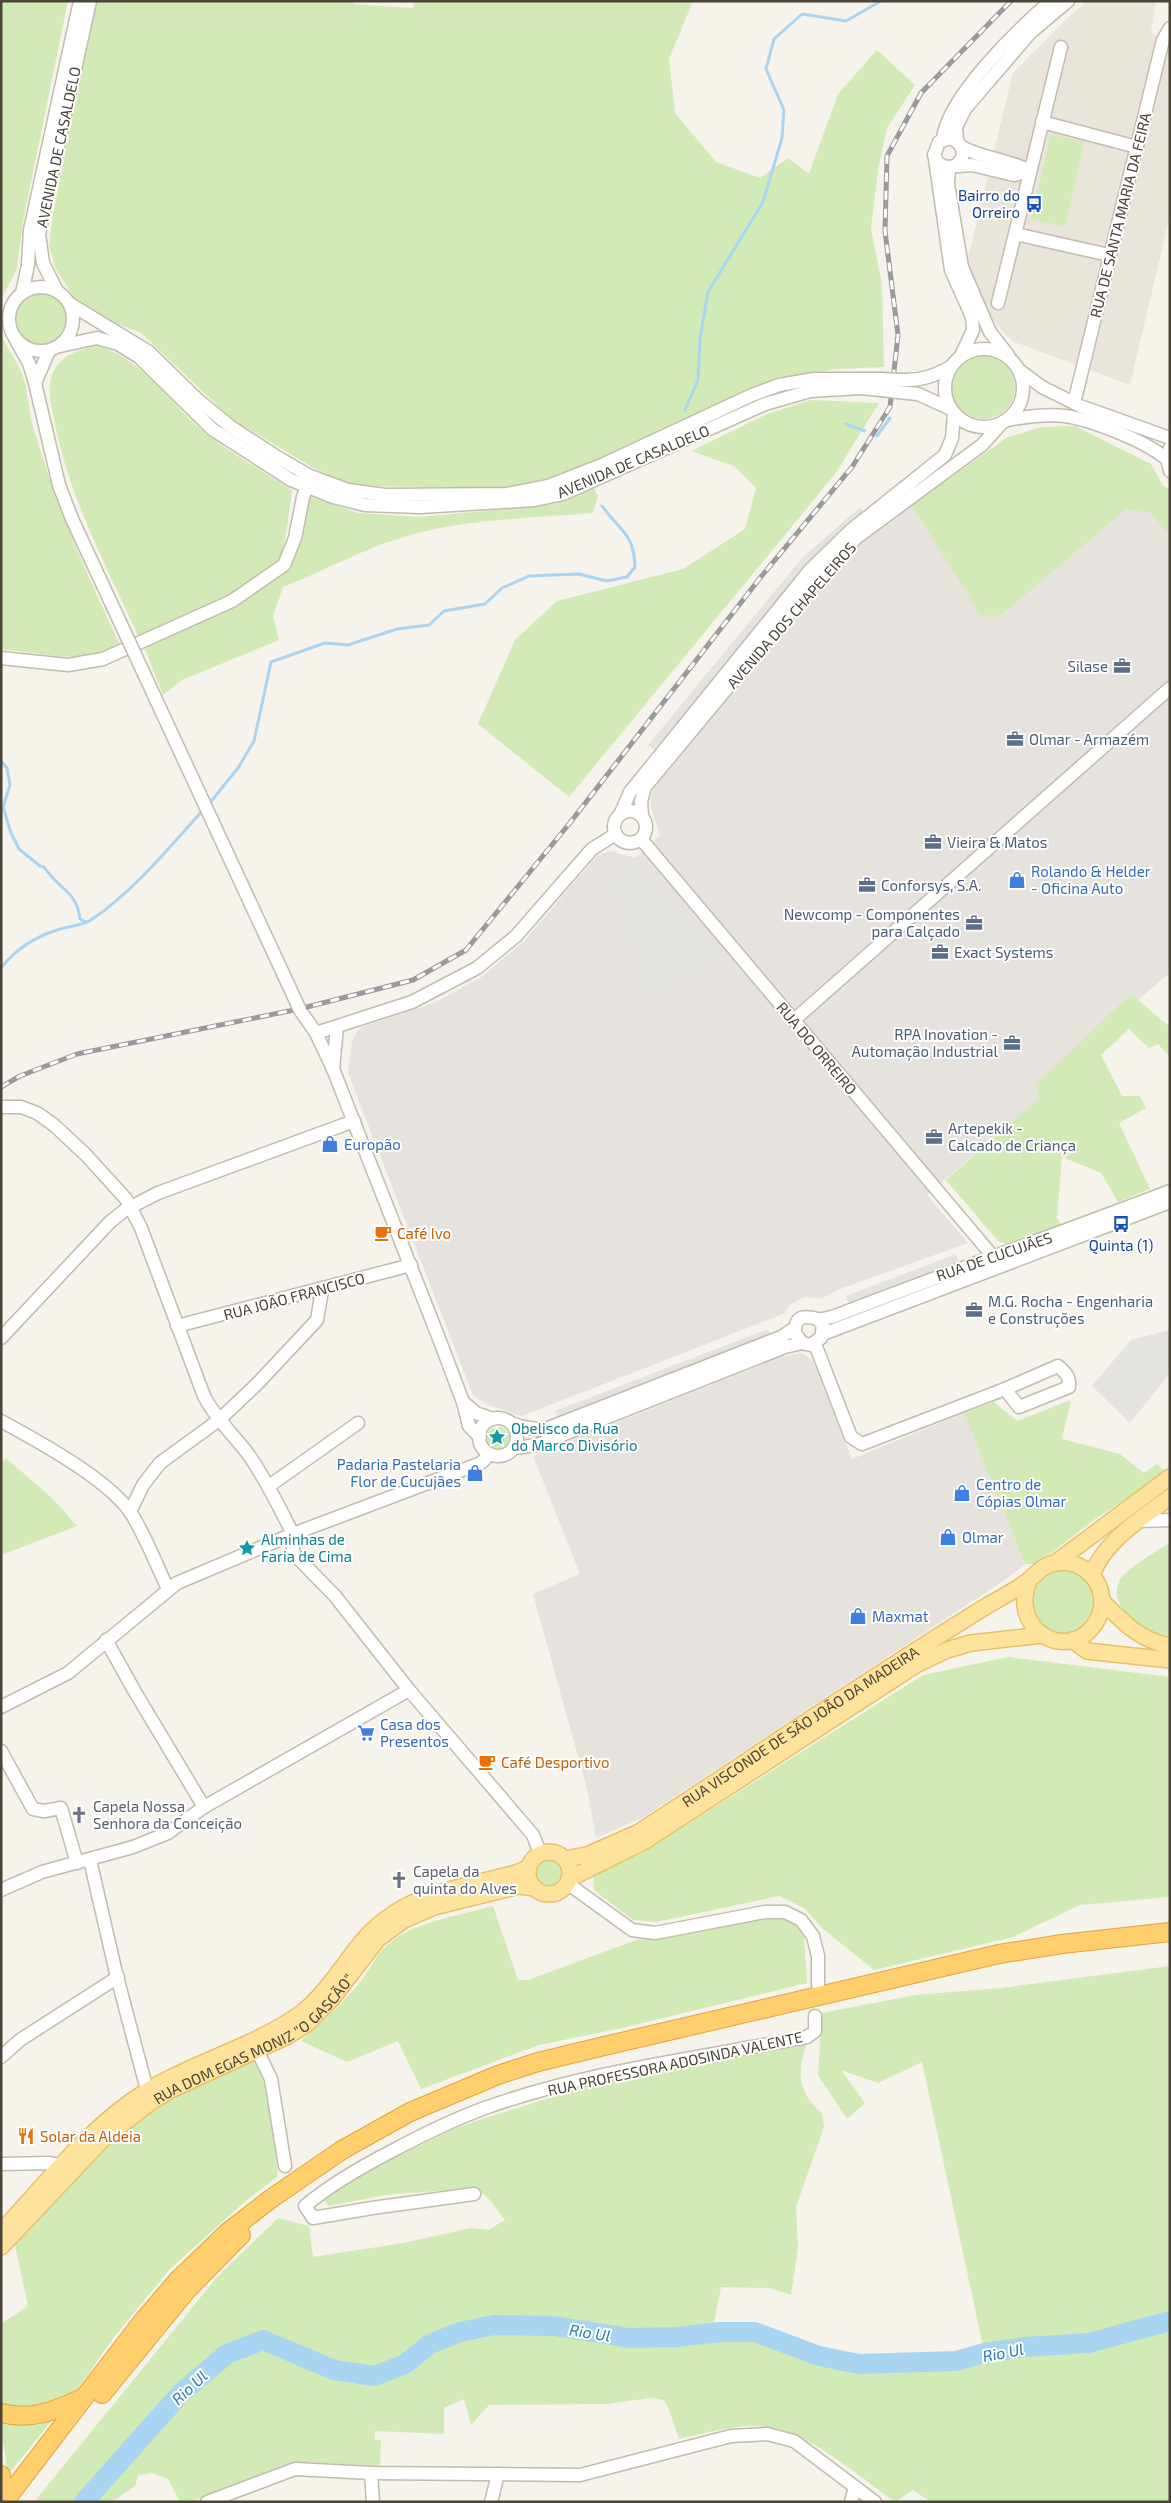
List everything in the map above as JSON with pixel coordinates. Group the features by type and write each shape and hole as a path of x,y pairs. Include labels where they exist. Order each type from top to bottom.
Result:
{"highway":[{"path":"3,2502 86,2397 142,2322 200,2257 228,2232 342,2150 381,2126 448,2095 538,2062 998,1954 1062,1944 1170,1932"},
{"path":"15,2502 153,2330 231,2245 278,2203 322,2172 399,2126 495,2088 595,2058 1000,1962 1097,1947 1170,1939"},
{"path":"1,2413 14,2416 34,2416 55,2410 86,2397"},
{"path":"1,2475 3,2502"}],"main road":[{"name":"RUA VISCONDE DE SÃO JOÃO DA MADEIRA","path":"565,1859 587,1855 639,1832 925,1644 1030,1579 1039,1570 1055,1562 1170,1478"},
{"path":"1092,1575 1099,1558 1138,1522 1170,1497"},
{"path":"1055,1562 1075,1564 1092,1575 1097,1583 1102,1601 1100,1614 1094,1626 1072,1640"},
{"path":"1030,1579 1025,1591 1025,1610 1033,1627 1043,1635"},
{"path":"1102,1601 1130,1629 1151,1641 1170,1646"},
{"name":"RUA VISCONDE DE SÃO JOÃO DA MADEIRA","path":"568,1881 645,1841 916,1665 946,1650 971,1643 1043,1635 1060,1641 1072,1640 1087,1651 1170,1660"},
{"path":"553,1852 565,1859 570,1871 568,1881 558,1892 546,1894 535,1888 528,1878 528,1868 532,1859 540,1853 553,1852"},
{"name":"RUA DOM EGAS MONIZ \"O GASCÃO\"","path":"1,2247 104,2122 147,2090 268,2033 302,2013 366,1937 398,1910 428,1895 505,1876 528,1868"},
{"name":"RUA DOM EGAS MONIZ \"O GASCÃO\"","path":"1,2232 68,2166 151,2102 288,2036 307,2024 331,2000 378,1940 404,1920 434,1907 519,1886 535,1888"}],"street":[{"name":"AVENIDA DE CASALDELO","path":"22,293 28,265 30,230 80,1"},
{"name":"AVENIDA DE CASALDELO","path":"57,291 43,263 39,234 90,1"},
{"path":"1051,1 1024,24 958,102 944,130 943,139 934,150 951,270 972,317 974,330 961,356 952,366 946,383 947,401 953,411 964,421 976,426 988,427 1039,414 1076,417 1140,442 1169,459"},
{"path":"1068,1 1030,33 964,109 956,127 962,157 952,166 948,184 962,268 990,332 1019,370 1042,387 1074,403 1170,438"},
{"name":"RUA DE SANTA MARIA DA FEIRA","path":"1074,403 1163,40 1170,28"},
{"path":"998,303 1061,47"},
{"path":"1042,122 1137,147"},
{"path":"943,139 950,138 974,154 1016,164 1030,172"},
{"path":"935,159 942,166 972,165 1014,175 1030,172"},
{"path":"1016,234 1109,255"},
{"path":"35,383 54,348 71,331 73,322 70,304 57,291 39,287 22,293 15,299 8,315 8,324 29,363 59,485 72,519 300,1010 316,1033 333,1069 411,1265 463,1402 463,1410 469,1426 480,1437 483,1448 490,1454 502,1456 514,1448 517,1437 511,1423 503,1418 493,1419 476,1413 463,1402"},
{"name":"AVENIDA DE CASALDELO","path":"70,304 149,352 198,400 231,427 277,457 308,475 348,490 385,495 506,494 548,486 604,464 752,395 779,385 814,379 899,386 953,411"},
{"name":"AVENIDA DE CASALDELO","path":"54,348 97,338 118,344 139,357 212,429 291,480 307,487 365,505 420,506 535,500 563,494 765,404 810,391 860,388 881,384"},
{"path":"16,340 31,350 54,348"},
{"path":"961,356 981,349 997,351 1011,359"},
{"name":"AVENIDA DE CASALDELO","path":"899,386 937,375 952,366"},
{"path":"1004,422 1018,408 1024,392 1019,370"},
{"name":"AVENIDA DOS CHAPELEIROS","path":"616,834 615,824 630,792 810,570 850,531 945,455 952,438 953,411"},
{"name":"AVENIDA DOS CHAPELEIROS","path":"641,839 646,826 640,802 645,787 820,576 856,538 982,445 1004,422"},
{"path":"1,658 68,665 103,659 232,601 284,565 295,538 303,497 307,487"},
{"path":"794,1020 1170,688"},
{"path":"620,815 628,811 642,816"},
{"path":"316,1033 412,1002 477,968 516,936 592,849 616,834 627,843 641,839"},
{"name":"RUA DO ORREIRO","path":"641,839 996,1261"},
{"path":"333,1069 337,1027"},
{"path":"1,1107 21,1107 54,1125 86,1155 131,1206 204,1396 269,1486 293,1534 294,1554 335,1596 409,1690 533,1835 540,1853"},
{"path":"1,1338 110,1222 131,1206 158,1193 354,1121"},
{"name":"RUA DE CUCUJÃES","path":"514,1448 537,1445 776,1351 813,1340 996,1261 1170,1191"},
{"name":"RUA DE CUCUJÃES","path":"511,1423 543,1430 781,1337 795,1328 801,1318 810,1316 818,1319 835,1316 1170,1202"},
{"name":"RUA JOÃO FRANCISCO","path":"177,1326 322,1290 411,1265"},
{"path":"130,1512 143,1485 160,1463 220,1420 318,1320 322,1290"},
{"path":"813,1340 823,1326 818,1319"},
{"path":"795,1328 796,1337 813,1340"},
{"path":"813,1340 851,1436 862,1444 1005,1389 1058,1366 1066,1372 1070,1380 1069,1387 1019,1407 1005,1389"},
{"path":"480,1437 483,1426 493,1419"},
{"path":"1,1421 29,1436 108,1488 130,1512 168,1589"},
{"path":"269,1486 358,1422"},
{"path":"1,1707 68,1673 177,1583 293,1534 481,1463 490,1454"},
{"path":"1138,1522 1170,1520"},
{"path":"106,1640 204,1807"},
{"path":"1,1890 42,1872 90,1860 168,1832 204,1807 409,1690"},
{"path":"1,1751 33,1809 44,1811 61,1808 77,1863"},
{"path":"90,1860 147,2090"},
{"path":"568,1881 632,1930 654,1933 765,1912 785,1912 801,1920 813,1936 818,1956 818,1986"},
{"path":"1,2057 20,2040 118,1977"},
{"name":"RUA PROFESSORA ADOSINDA VALENTE","path":"474,2194 381,2206 313,2218 305,2206 324,2190 375,2160 429,2132 485,2108 604,2075 807,2038 815,2031 815,2016"},
{"path":"257,2050 271,2079 285,2166"},
{"path":"1,2164 68,2166"},
{"path":"207,2502 295,2469 371,2473 580,2475 731,2436 767,2434 794,2441 874,2501"},
{"path":"371,2473 373,2502"},
{"path":"491,2502 498,2474"},
{"path":"851,2502 856,2487"}],"shaded area":[{"name":"Bairro do Orreiro","path":"1087,1 1156,1 1151,32 1170,46 1170,215 1130,385 1012,341 986,313 967,262 1013,73"},
{"path":"1075,426 1151,464 1163,486 1170,490 1170,973 1134,1003 1040,1098 927,1195 968,1243 840,1289 821,1299 805,1297 791,1304 783,1314 522,1416 486,1404 473,1395 348,1073 352,1041 356,1033 362,1027 436,1002 483,976 525,940 598,855 611,851 635,858 660,835 650,805 652,791 825,576 867,537 1008,437 1043,427"},
{"path":"860,507 866,515 656,751 648,745 802,558"},
{"path":"634,858 658,877 724,955 716,959 718,966 646,997 604,885"},
{"path":"956,1254 958,1262 849,1304 846,1296"},
{"path":"768,1329 771,1336 558,1418 555,1411"},
{"path":"1170,1330 1170,1373 1130,1423 1092,1386 1131,1340"},
{"path":"802,1353 813,1361 852,1459 964,1413 1025,1564 1009,1577 642,1818 596,1838 587,1789 533,1594 580,1574 533,1456 780,1357"}],"green space":[{"path":"1,1 68,1 23,221 17,269 1,299"},
{"path":"96,1 354,1 354,4 413,8 414,1 693,1 669,59 675,113 716,162 760,178 788,158 809,174 838,94 877,50 915,85 887,128 878,170 871,229 882,284 884,367 836,369 776,379 555,478 506,488 352,486 312,467 232,419 141,333 100,317 75,299 56,269 49,246 53,214"},
{"path":"1051,134 1084,142 1065,227 1031,219"},
{"path":"35,292 45,292 59,299 66,313 66,323 59,337 45,344 35,344 25,340 18,333 14,323 14,313 18,303 25,296"},
{"path":"1,334 22,374 34,430 62,513 120,645 89,657 57,656 1,649"},
{"path":"98,346 130,362 157,385 209,436 292,490 284,545 279,558 268,570 253,582 215,604 139,637 79,504 61,449 51,403 51,381 55,368 71,354"},
{"path":"983,355 995,357 1006,364 1013,375 1015,387 1013,399 1006,410 995,417 983,419 971,417 960,410 953,399 951,387 953,375 960,364 971,357"},
{"path":"811,400 879,403 835,474 569,797 478,724 515,640 557,601 683,569 745,529 756,488 734,466 691,451 767,414"},
{"path":"1075,426 1151,464 1163,486 1170,490 1170,535 1149,512 1126,509 1001,615 981,616 912,505 1008,437 1043,427"},
{"path":"593,487 598,496 593,513 478,522 411,535 362,552 283,587 273,616 279,640 182,680 163,695 144,647 235,606 270,582 290,565 308,496 358,513 420,517 556,504"},
{"path":"1131,994 1170,1027 1170,1057 1158,1044 1149,1048 1129,1029 1101,1055 1122,1096 1140,1096 1146,1108 1119,1123 1150,1189 1118,1202 1101,1173 1062,1157 1057,1218 1061,1225 1006,1244 998,1241 946,1180 1039,1098 1036,1084"},
{"path":"1071,1400 1062,1439 1120,1454 1144,1473 1157,1464 1166,1473 1095,1519 1037,1564 1025,1564 964,1413 994,1402 1017,1421"},
{"path":"498,1427 507,1430 510,1439 507,1448 498,1451 489,1448 486,1439 489,1430"},
{"path":"6,1458 54,1500 77,1526 1,1555 1,1464"},
{"path":"1167,1544 1170,1548 1170,1636 1150,1630 1130,1617 1118,1600 1117,1590 1120,1580 1128,1571"},
{"path":"1063,1569 1075,1572 1086,1579 1093,1590 1096,1602 1093,1614 1086,1625 1075,1632 1063,1635 1051,1632 1040,1625 1033,1614 1030,1602 1033,1590 1040,1579 1051,1572"},
{"path":"1008,1657 1170,1677 1170,1897 1080,1905 1013,1937 874,1970 822,1928 804,1908 779,1896 657,1922 633,1920 594,1890 593,1876 647,1850 923,1675"},
{"path":"549,1860 558,1864 562,1873 558,1882 549,1886 540,1882 536,1873 540,1864"},
{"path":"493,1906 518,1980 528,1980 636,1940 661,1938 767,1916 790,1919 804,1935 807,1983 622,2028 539,2045 421,2089 398,2041 347,2062 301,2041 347,1997 364,1977 383,1949 394,1940 420,1926"},
{"path":"1170,1966 1170,2502 931,2502 913,2490 895,2502 822,2449 792,2433 753,2426 715,2431 679,2439 668,2407 663,2400 651,2398 607,2404 489,2405 471,2425 464,2399 444,2408 444,2434 375,2431 375,2440 381,2440 380,2467 309,2462 279,2467 191,2502 180,2502 168,2479 152,2473 138,2475 135,2486 112,2502 87,2502 196,2384 238,2353 260,2346 272,2348 300,2362 330,2372 375,2379 413,2363 434,2346 489,2328 525,2327 648,2343 721,2335 754,2336 811,2358 852,2367 907,2368 986,2360 922,2062 878,2083 841,2070 865,2103 847,2119 818,2075 822,2013 915,1995 1001,1988"},
{"path":"807,2043 802,2063 801,2081 808,2097 822,2113 824,2127 796,2207 798,2248 791,2295 770,2288 721,2287 713,2327 678,2331 629,2332 575,2324 498,2319 455,2328 429,2338 403,2359 367,2369 331,2362 265,2335 224,2350 193,2377 76,2502 34,2502 217,2277 278,2218 309,2226 313,2257 403,2243 471,2228 488,2230 505,2220 489,2199 476,2188 385,2195 329,2206 324,2200 366,2172 453,2129 491,2116 589,2086"},
{"path":"253,2060 263,2069 268,2092 278,2176 241,2205 170,2269 115,2336 76,2391 63,2400 44,2408 1,2406 1,2324 28,2306 15,2245 81,2172 123,2132 170,2101"},
{"path":"1,2419 53,2419 7,2476 6,2461"}],"waterway":[{"path":"685,410 698,380 700,339 708,292 763,202 782,138 784,110 766,69 774,39 802,14 846,21 881,1"},
{"path":"877,436 890,418"},
{"path":"846,424 865,431"},
{"path":"209,804 238,768 254,741 271,662 325,643 348,645 397,629 429,625 444,611 485,604 502,588 529,576 579,574 607,581 627,577 635,567 632,547 625,533 602,506"},
{"path":"1,761 7,768 10,785 3,807 11,833 19,849 40,866 44,867 71,896 75,902 80,919 86,922"},
{"path":"1,968 13,955 33,940 57,930 87,922 107,909 150,869 203,810"},
{"name":"Rio Ul","path":"84,2502 181,2393 227,2354 263,2340 334,2370 375,2376 405,2364 430,2344 460,2332 494,2325 554,2326 629,2338 676,2337 720,2332 755,2332 819,2356 859,2364 956,2361 984,2353 1025,2347 1089,2343 1170,2321"}],"railway":[{"path":"1,1087 20,1076 77,1054 299,1009 413,980 466,950 569,824 760,578 852,467 890,407 898,335 885,231 887,156 921,93 1011,1"}],"place":[{"name":"Bairro do Orreiro","path":"1034,204"},
{"name":"Silase","path":"1122,666"},
{"name":"Olmar - Armazém","path":"1015,739"},
{"name":"Vieira & Matos","path":"933,842"},
{"name":"Rolando & Helder - Oficina Auto","path":"1017,880"},
{"name":"Conforsys, S.A.","path":"867,885"},
{"name":"Newcomp - Componentes para Calçado","path":"974,923"},
{"name":"Exact Systems","path":"940,952"},
{"name":"RPA Inovation - Automação Industrial","path":"1012,1043"},
{"name":"Artepekik - Calcado de Criança","path":"934,1137"},
{"name":"Europão","path":"330,1144"},
{"name":"Quinta (1)","path":"1121,1224"},
{"name":"Café Ivo","path":"383,1233"},
{"name":"M.G. Rocha - Engenharia e Construções","path":"974,1310"},
{"name":"Obelisco da Rua do Marco Divisório","path":"497,1437"},
{"name":"Padaria Pastelaria Flor de Cucujães","path":"475,1473"},
{"name":"Centro de Cópias Olmar","path":"962,1493"},
{"name":"Olmar","path":"948,1537"},
{"name":"Alminhas de Faria de Cima","path":"247,1548"},
{"name":"Maxmat","path":"858,1616"},
{"name":"Casa dos Presentos","path":"366,1733"},
{"name":"Café Desportivo","path":"487,1762"},
{"name":"Capela Nossa Senhora da Conceição","path":"79,1815"},
{"name":"Capela da quinta do Alves","path":"399,1880"},
{"name":"Solar da Aldeia","path":"26,2136"}]}
